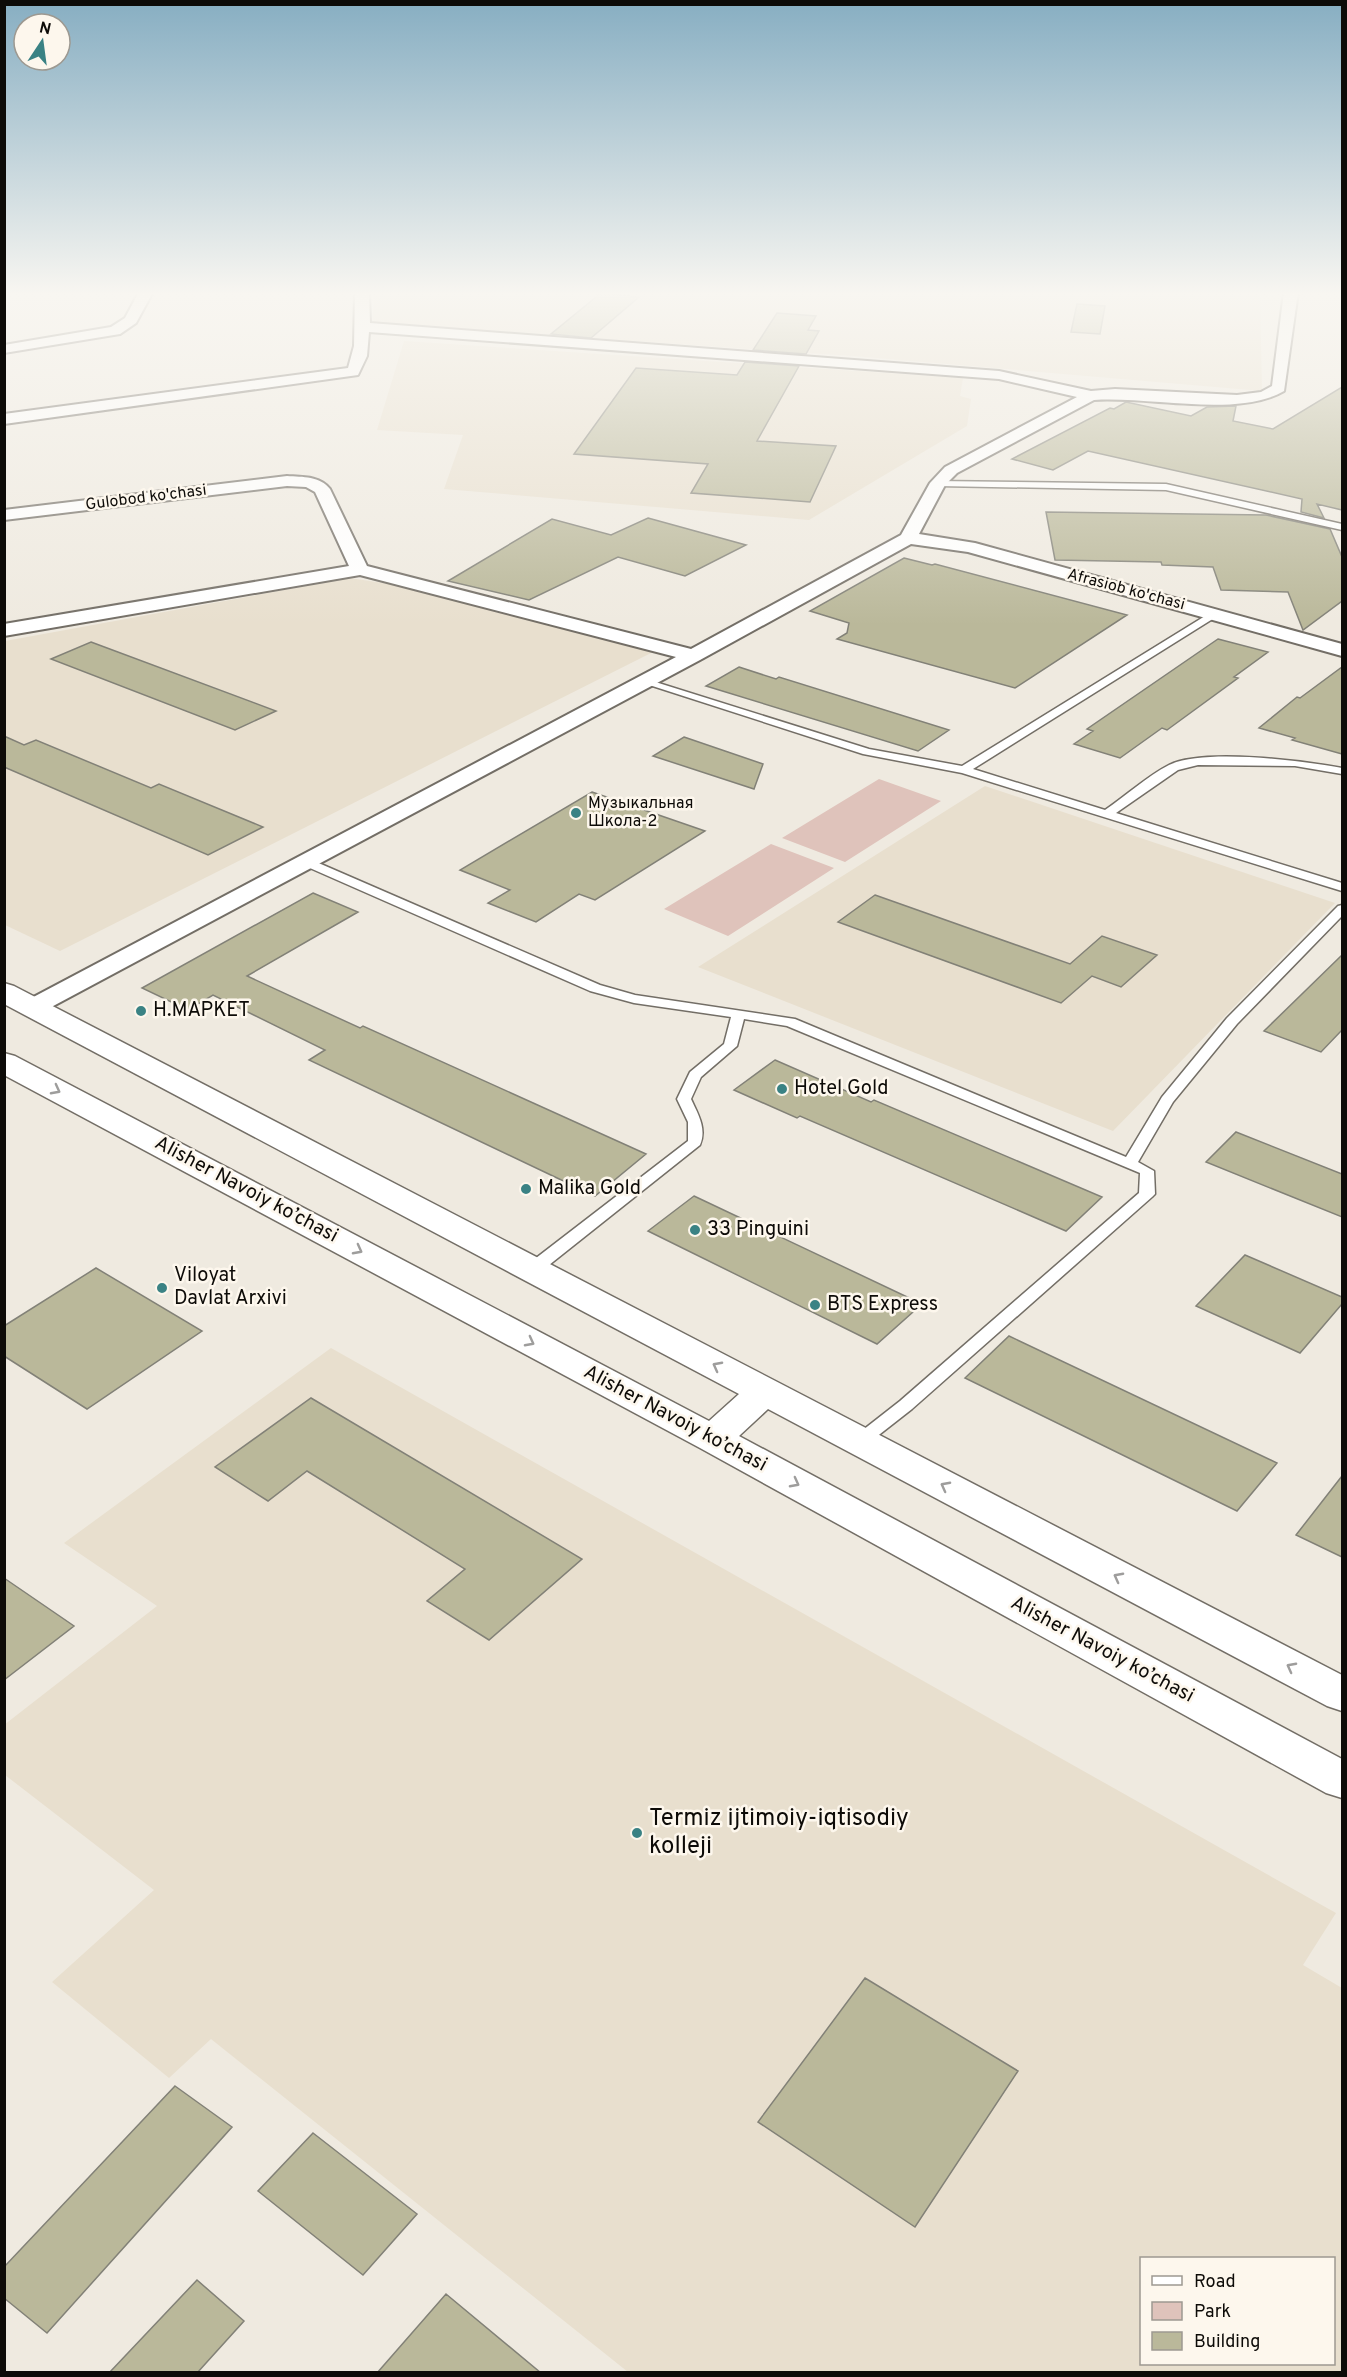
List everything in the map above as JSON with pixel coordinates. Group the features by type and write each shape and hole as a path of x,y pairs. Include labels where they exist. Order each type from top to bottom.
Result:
{"main road":[{"path":"19,1000 1342,1694"},
{"name":"Alisher Navoiy ko’chasi","path":"4,1062 713,1439 1342,1780"},
{"path":"713,1439 764,1391"}],"street":[{"path":"4,419 130,403"},
{"path":"19,1000 307,862 645,682 908,538 938,483 951,470 1078,403"},
{"name":"Gulobod ko'chasi","path":"4,515 287,481 310,482 322,489 360,570"},
{"name":"Afrasiob ko'chasi","path":"908,538 969,547 1342,650"},
{"path":"4,630 360,570 693,656"}],"lane":[{"path":"938,483 1166,487 1342,527"},
{"path":"964,770 1214,615"},
{"path":"645,682 867,752 964,770 1342,887"},
{"path":"1107,814 1174,767 1198,762 1253,760 1295,763 1342,771"},
{"path":"307,862 595,988 634,999 790,1022 1147,1172 1147,1194 906,1405 860,1441"},
{"path":"1129,1164 1167,1100 1232,1021 1342,909"},
{"path":"533,1269 695,1142 696,1122 684,1099 689,1084 695,1075 730,1046 739,1014"}],"shaded area":[{"path":"385,403 970,403 967,426 809,520 444,489 463,435 377,430"},
{"path":"350,578 409,587 653,652 60,951 5,925 5,641"},
{"path":"985,786 1335,903 1113,1131 698,967"},
{"name":"Termiz ijtimoiy-iqtisodiy kolleji","path":"331,1348 1336,1913 1303,1965 1342,1988 1342,2372 628,2372 211,2039 169,2078 52,1982 154,1890 5,1775 4,1725 157,1606 64,1543"}],"green space":[{"path":"879,779 941,801 845,862 782,838"},
{"path":"771,844 834,868 728,936 664,909"}],"building":[{"path":"611,403 778,403 757,441 836,446 810,502 691,493 708,464 574,454"},
{"path":"1124,403 1191,416 1207,407 1236,406 1233,421 1273,429 1316,403 1342,403 1342,510 1317,504 1324,518 1301,512 1302,499 1088,451 1053,470 1012,459 1110,408 1114,409"},
{"path":"1046,512 1266,515 1330,529 1342,557 1342,601 1303,630 1288,592 1221,590 1213,567 1162,565 1161,562 1055,560"},
{"path":"648,518 746,545 685,576 618,557 529,600 448,581 552,519 611,535"},
{"path":"904,558 935,564 1127,615 1015,688 837,639 847,633 849,623 810,611"},
{"path":"1218,639 1268,652 1234,677 1238,678 1167,730 1162,728 1120,758 1074,744 1093,731 1087,729"},
{"path":"91,642 276,711 235,730 51,659"},
{"path":"739,667 776,679 779,677 949,730 918,751 706,686"},
{"path":"1342,667 1342,754 1259,728 1297,697 1300,698"},
{"path":"4,736 24,745 36,740 151,788 159,784 263,827 208,855 4,767"},
{"path":"684,737 763,764 754,789 653,756"},
{"path":"592,792 705,831 595,900 579,894 536,922 488,903 510,890 460,870"},
{"path":"313,893 358,912 247,976 646,1154 595,1196 309,1060 325,1050 213,995 188,1010 142,988"},
{"path":"875,895 1070,964 1102,936 1157,955 1121,987 1092,976 1061,1003 838,922"},
{"path":"1342,955 1342,1030 1321,1052 1264,1031"},
{"path":"775,1060 1102,1197 1066,1231 800,1116 797,1118 734,1090"},
{"path":"1236,1132 1342,1174 1342,1217 1206,1162"},
{"path":"694,1196 922,1304 877,1344 648,1231"},
{"path":"1245,1255 1342,1297 1342,1304 1300,1353 1196,1306"},
{"path":"96,1268 202,1331 87,1409 4,1356 4,1326"},
{"path":"1009,1336 1277,1463 1237,1511 965,1378"},
{"path":"311,1398 582,1559 489,1640 427,1601 465,1569 307,1471 268,1501 215,1467"},
{"path":"1342,1476 1342,1557 1296,1535"},
{"path":"4,1578 74,1626 4,1680"},
{"path":"865,1978 1018,2071 915,2227 758,2122"},
{"path":"175,2086 232,2127 47,2333 4,2298 4,2267"},
{"path":"313,2133 417,2214 363,2275 258,2191"},
{"path":"197,2280 244,2321 197,2373 109,2373"},
{"path":"446,2294 541,2373 377,2373"}],"place":[{"name":"Музыкальная Школа-2","path":"576,813"},
{"name":"Н.МАРКЕТ","path":"141,1011"},
{"name":"Hotel Gold","path":"782,1089"},
{"name":"Malika Gold","path":"526,1189"},
{"name":"33 Pinguini","path":"695,1230"},
{"name":"Viloyat Davlat Arxivi","path":"162,1288"},
{"name":"BTS Express","path":"815,1305"},
{"name":"Termiz ijtimoiy-iqtisodiy kolleji","path":"637,1833"}]}
